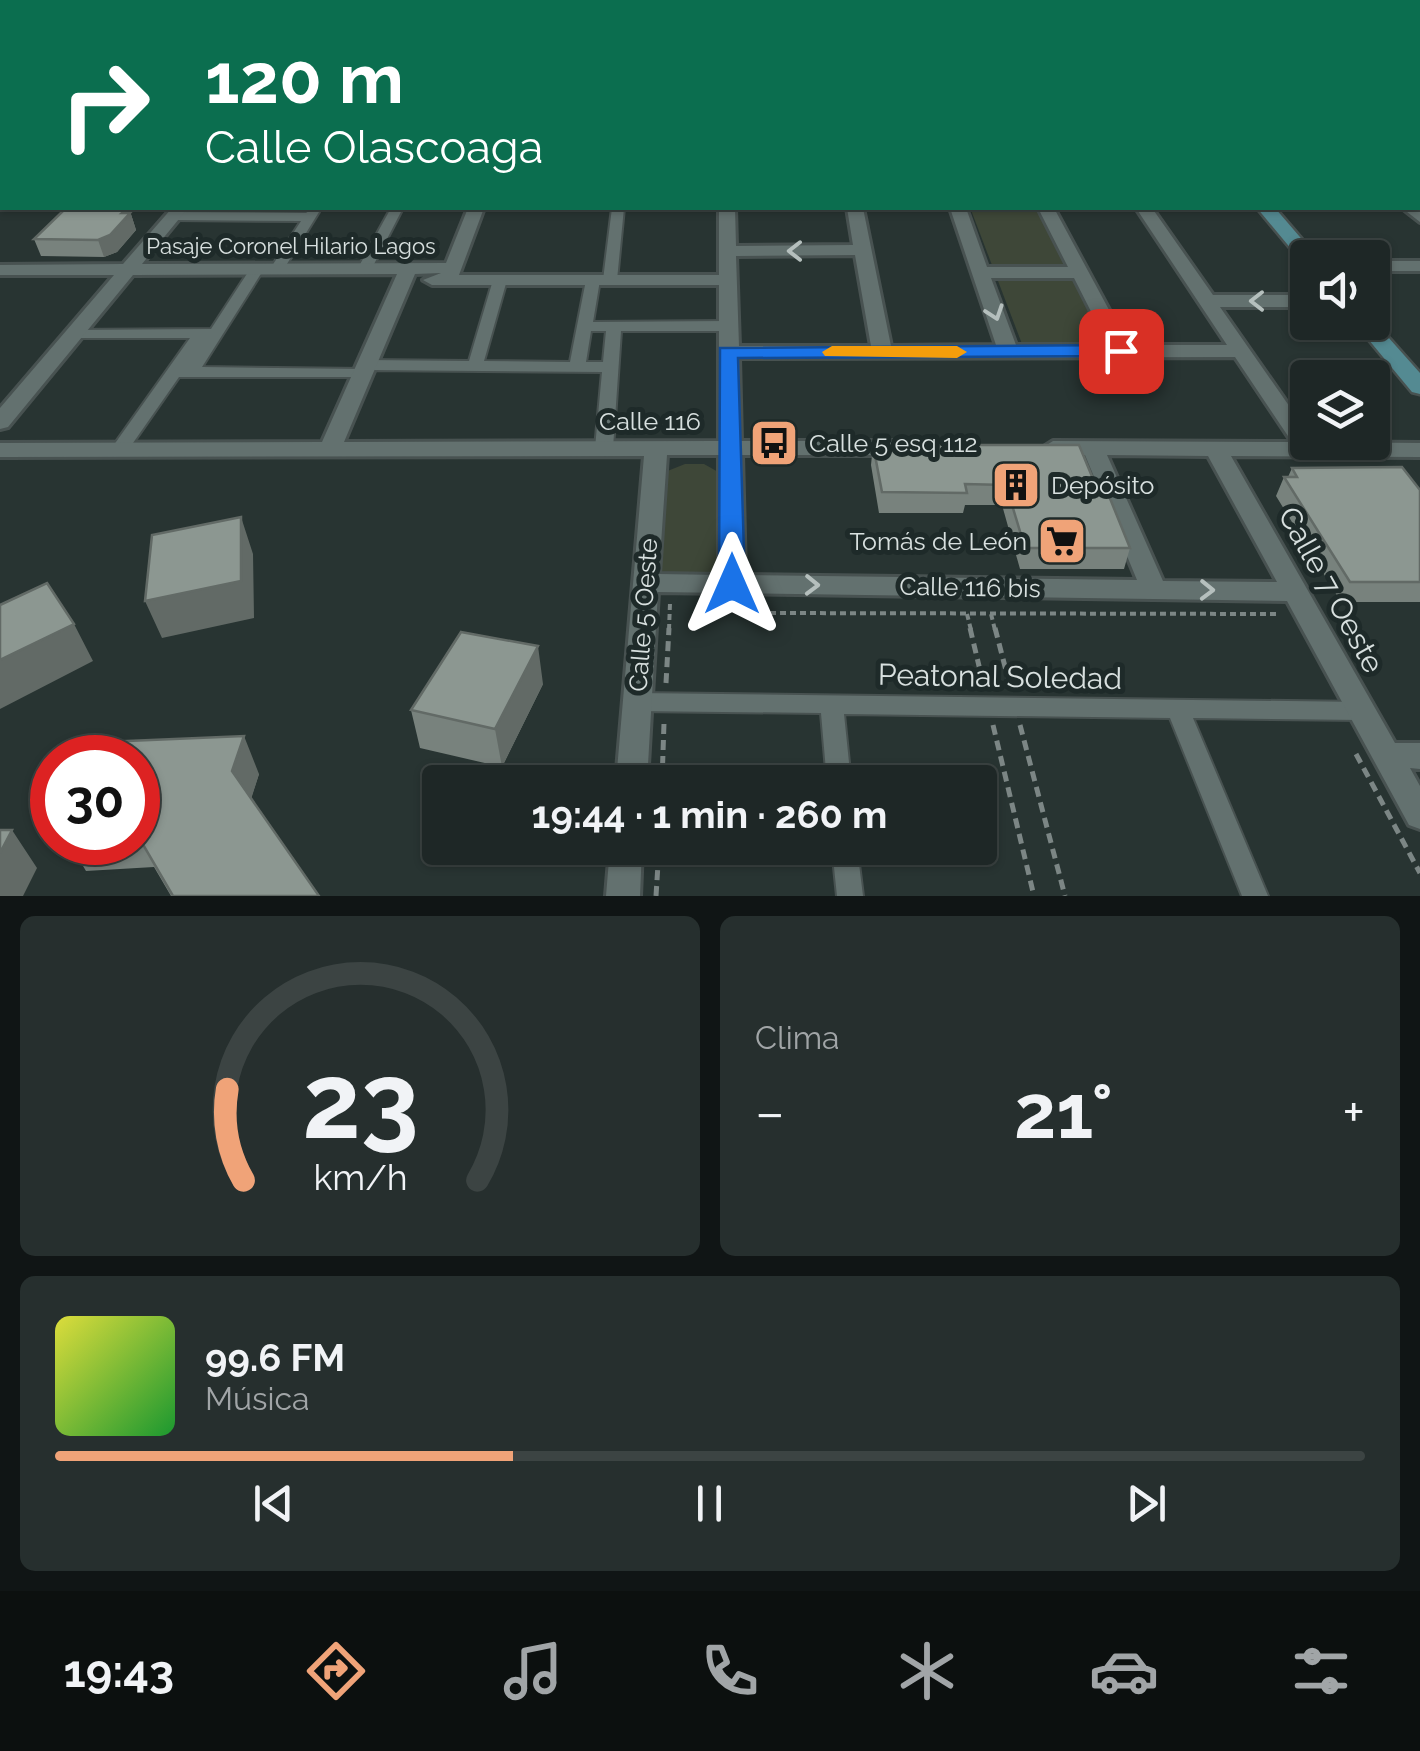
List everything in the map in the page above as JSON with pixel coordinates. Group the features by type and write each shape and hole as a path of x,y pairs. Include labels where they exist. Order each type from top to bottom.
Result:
{"main road":[{"path":"1268,210 1294,240"},
{"path":"1379,340 1420,388"}],"street":[{"path":"365,268 396,210"},
{"path":"450,274 475,210"},
{"path":"578,367 584,327 602,280 618,210"},
{"path":"727,210 732,584"},
{"path":"855,210 882,352"},
{"path":"959,210 1008,352"},
{"path":"1047,210 1121,351"},
{"path":"1145,210 1290,423"},
{"path":"0,422 177,212 313,212"},
{"path":"277,268 313,212"},
{"path":"726,251 863,250"},
{"path":"1390,266 1420,266"},
{"name":"Pasaje Coronel Hilario Lagos","path":"0,270 365,268 500,280 726,280"},
{"path":"120,449 257,269"},
{"path":"981,272 1080,273"},
{"path":"330,449 406,274"},
{"path":"475,366 500,280"},
{"path":"1207,302 1290,301"},
{"path":"604,448 614,326"},
{"path":"584,327 727,326"},
{"path":"75,333 207,334"},
{"path":"728,352 1241,351"},
{"path":"182,372 611,367"},
{"name":"Calle 5 Oeste","path":"635,765 651,702 658,589 656,448"},
{"name":"Calle 116","path":"0,450 922,448"},
{"path":"1036,448 1290,450"},
{"path":"1093,448 1154,590"},
{"name":"Calle 7 Oeste","path":"1216,450 1288,603 1362,711 1420,815"},
{"path":"1390,450 1420,450"},
{"name":"Calle 116 bis","path":"658,589 732,584 1154,590 1288,603"},
{"name":"Peatonal Soledad","path":"651,702 1362,711"},
{"path":"832,704 837,765"},
{"path":"1178,709 1256,896"},
{"path":"1386,755 1420,756"},
{"path":"623,896 625,865"},
{"path":"847,865 850,896"}],"path":[{"path":"658,589 651,702 660,765"},
{"path":"759,595 759,614 991,614 1288,603"},
{"path":"967,614 1034,896"},
{"path":"991,614 1065,896"},
{"path":"1333,711 1420,873"},
{"path":"656,896 657,865"}],"green space":[{"path":"971,210 1040,211 1106,344 1022,344"},
{"path":"685,464 704,464 720,473 719,571 715,574 656,572 665,472"}],"building":[{"path":"64,210 130,213 110,235 98,240 34,239"},
{"path":"873,445 1079,445 1098,491 1107,491 1130,548 1025,548 1006,485 965,484 967,493 882,492"},
{"path":"1402,467 1420,490 1420,582 1350,582 1284,477 1297,477 1292,468"},
{"path":"241,517 241,581 145,601 152,535"},
{"path":"47,583 74,624 0,660 0,605"},
{"path":"461,632 538,646 495,729 411,710"},
{"path":"244,736 232,771 319,896 173,896 155,865 160,865 160,740"},
{"path":"0,830 12,830 0,853"}],"slow traffic":[{"path":"832,352 957,352"}],"place":[{"name":"Calle 5 esq 112","path":"774,443"},
{"name":"Depósito","path":"1016,485"},
{"name":"Tomás de León","path":"1062,541"}],"route":[{"path":"732,584 728,352 1121,351"}]}
